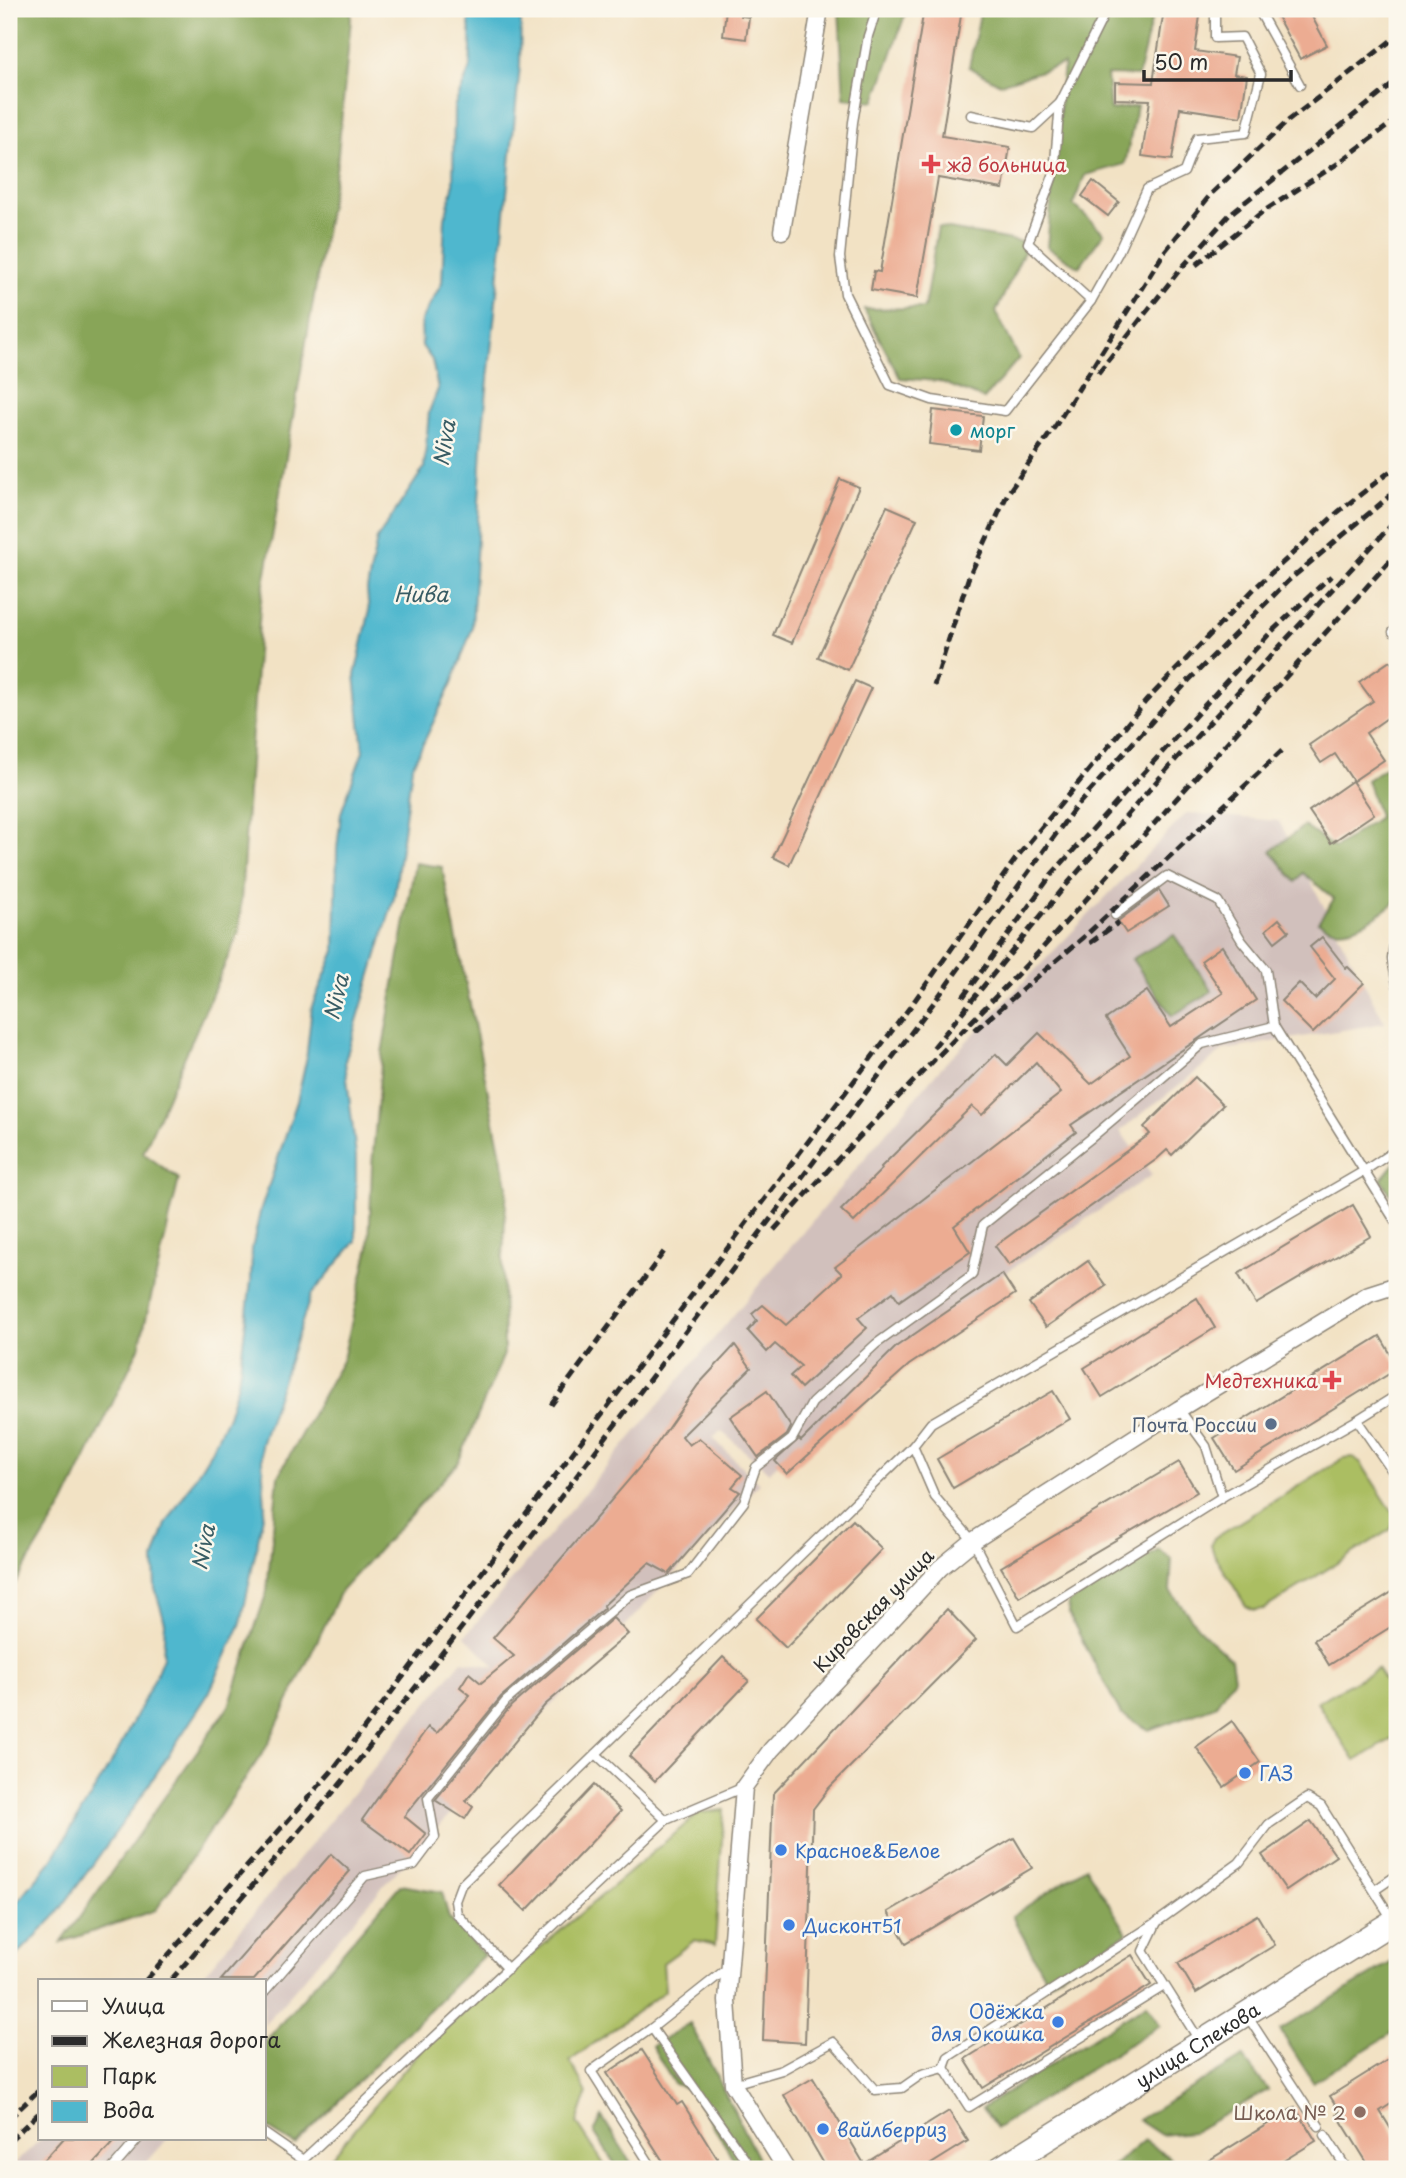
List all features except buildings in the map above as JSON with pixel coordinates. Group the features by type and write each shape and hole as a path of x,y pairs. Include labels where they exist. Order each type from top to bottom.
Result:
{"main road":[{"name":"улица Спекова","path":"999,2169 1395,1920"}],"street":[{"path":"782,231 820,9"},
{"name":"Кировская улица","path":"744,1787 771,1750 930,1578 974,1541 1179,1409 1369,1294 1397,1285"},
{"path":"744,1787 727,2012 733,2084 786,2169"}],"lane":[{"path":"877,9 868,36 853,122 840,257 845,294 890,385 932,400 1005,411 1091,300 1118,253 1147,189 1184,172 1198,138 1246,133 1261,74 1242,37 1215,38 1215,9"},
{"path":"971,115 1033,128 1060,103 1107,9"},
{"path":"1258,9 1300,85"},
{"path":"1060,103 1054,173 1028,243 1091,300"},
{"path":"1115,915 1167,876 1218,901 1242,942 1266,970 1274,1026 1397,1224"},
{"path":"1397,932 1392,959 1397,985"},
{"path":"266,1990 365,1876 414,1865 435,1837 428,1798 506,1701 630,1595 688,1574 744,1502 756,1467 792,1439 812,1403 876,1344 972,1275 983,1225 1202,1044 1274,1026"},
{"path":"508,1969 457,1914 455,1900 461,1885 913,1446 931,1423 1364,1171 1397,1149"},
{"path":"913,1446 934,1497 974,1541 1017,1626 1222,1497 1397,1395"},
{"path":"1179,1409 1206,1447 1222,1497"},
{"path":"1357,1420 1397,1478"},
{"path":"596,1754 666,1820"},
{"path":"295,2169 666,1820 744,1787"},
{"path":"1397,1793 1397,1806"},
{"path":"944,2068 948,2057 1157,1922 1239,1863 1269,1825 1307,1798 1321,1807 1395,1920"},
{"path":"1376,1890 1397,1875"},
{"path":"1157,1922 1143,1951 1201,2043"},
{"path":"653,2169 591,2071 652,2028 731,1965"},
{"path":"944,2068 969,2107 1164,1986"},
{"path":"1246,2014 1319,2126"},
{"path":"652,2028 752,2169"},
{"path":"733,2084 782,2070 833,2042 875,2090 902,2088 922,2074 944,2068"},
{"path":"266,2134 303,2160"},
{"path":"1325,2135 1347,2169"},
{"path":"112,2169 137,2140"}],"shaded area":[{"path":"1187,813 1279,821 1385,1023 1224,1050 1120,1131 1152,1175 942,1315 769,1472 721,1431 713,1438 759,1484 385,1884 266,2023 266,1979 200,1979 462,1661 496,1667 465,1636 937,1072"},
{"path":"40,2140 166,2140 141,2169 9,2169"}],"green space":[{"path":"9,9 352,9 337,164 260,607 239,932 143,1153 179,1179 139,1348 64,1504 9,1593"},
{"path":"839,9 907,9 875,101 844,98"},
{"path":"981,9 1154,9 1138,76 1107,75 1110,110 1137,106 1125,164 1085,175 1073,204 1104,233 1079,267 1047,247 1064,64 1000,84 969,67"},
{"path":"938,227 1028,243 996,312 1019,358 984,399 939,381 900,378 864,309 924,308"},
{"path":"1397,759 1397,900 1359,925 1341,930 1329,928 1318,922 1334,899 1303,873 1296,882 1271,851 1304,826 1335,848 1379,817 1367,780"},
{"path":"415,863 442,867 507,1185 503,1257 504,1354 458,1463 341,1591 266,1748 156,1910 62,1942 229,1706 267,1591 278,1476 343,1359 369,1247 372,1165 382,1053"},
{"path":"1174,935 1212,991 1172,1016 1132,959"},
{"path":"1397,1160 1397,1205 1381,1179"},
{"path":"1353,1457 1361,1463 1393,1513 1391,1529 1264,1609 1254,1610 1246,1606 1214,1554 1211,1545 1214,1538 1344,1458"},
{"path":"1159,1550 1172,1559 1170,1591 1202,1632 1231,1659 1234,1678 1215,1706 1149,1730 1121,1714 1068,1613 1069,1602"},
{"path":"1377,1669 1397,1700 1397,1736 1355,1761 1317,1702"},
{"path":"724,1810 715,1945 695,1940 663,1963 665,1991 570,2061 587,2093 577,2123 607,2169 329,2169 329,2160 423,2047 699,1813"},
{"path":"1086,1867 1127,1933 1048,1983 1012,1916"},
{"path":"400,1885 442,1892 449,1918 484,1955 295,2145 266,2127 266,2041"},
{"path":"1397,1959 1397,2030 1313,2082 1280,2030"},
{"path":"1147,2004 1160,2025 997,2128 982,2108"},
{"path":"690,2023 763,2169 740,2169 690,2089 674,2084 652,2046"},
{"path":"1243,2057 1268,2090 1193,2132 1161,2135 1138,2120"},
{"path":"602,2117 635,2169 618,2169 594,2132"},
{"path":"1144,2140 1171,2159 1168,2169 1110,2169"}],"water":[{"name":"Нива","path":"468,9 521,9 520,66 483,429 472,629 452,683 412,767 394,898 345,1061 356,1156 356,1241 311,1295 261,1445 265,1506 241,1623 209,1693 137,1803 54,1918 9,1963 9,1912 52,1860 117,1753 163,1657 165,1622 155,1589 154,1559 166,1524 210,1453 228,1416 238,1383 251,1281 252,1249 260,1212 297,1101 306,1061 312,1006 335,951 337,849 341,813 363,751 355,675 369,614 367,589 377,539 424,468 429,412 438,389 432,360 422,346 421,320 442,283 445,218 453,187 454,107 470,69"}],"railway":[{"path":"934,686 968,579 1008,493 1056,425 1165,251 1212,193 1288,121 1397,36"},
{"path":"1098,373 1178,272 1230,214 1397,81"},
{"path":"1196,265 1261,213 1337,164 1397,119"},
{"path":"147,1979 331,1772 910,1007 1017,857 1146,701 1256,587 1338,512 1397,466"},
{"path":"172,1979 342,1782 483,1600 938,997 1074,809 1189,680 1288,581 1397,490"},
{"path":"933,1048 1062,890 1176,759 1397,519"},
{"path":"774,1230 840,1157 1038,953 1397,553"},
{"path":"963,997 1052,874 1270,633 1331,576"},
{"path":"975,1030 1084,937 1283,750"},
{"path":"1090,943 1119,922"},
{"path":"551,1405 666,1249"},
{"path":"9,2119 38,2091"},
{"path":"9,2141 38,2114"}],"place":[{"name":"жд больница","path":"931,164"},
{"name":"морг","path":"956,430"},
{"name":"Медтехника","path":"1332,1380"},
{"name":"Почта России","path":"1271,1424"},
{"name":"ГАЗ","path":"1245,1773"},
{"name":"Красное&Белое","path":"781,1850"},
{"name":"Дисконт51","path":"789,1925"},
{"name":"Одёжка для Окошка","path":"1058,2022"},
{"name":"Школа № 2","path":"1360,2112"},
{"name":"вайлберриз","path":"823,2129"}],"water label":[{"name":"Niva","path":"443,443"},
{"name":"Niva","path":"335,997"},
{"name":"Niva","path":"202,1547"}]}
